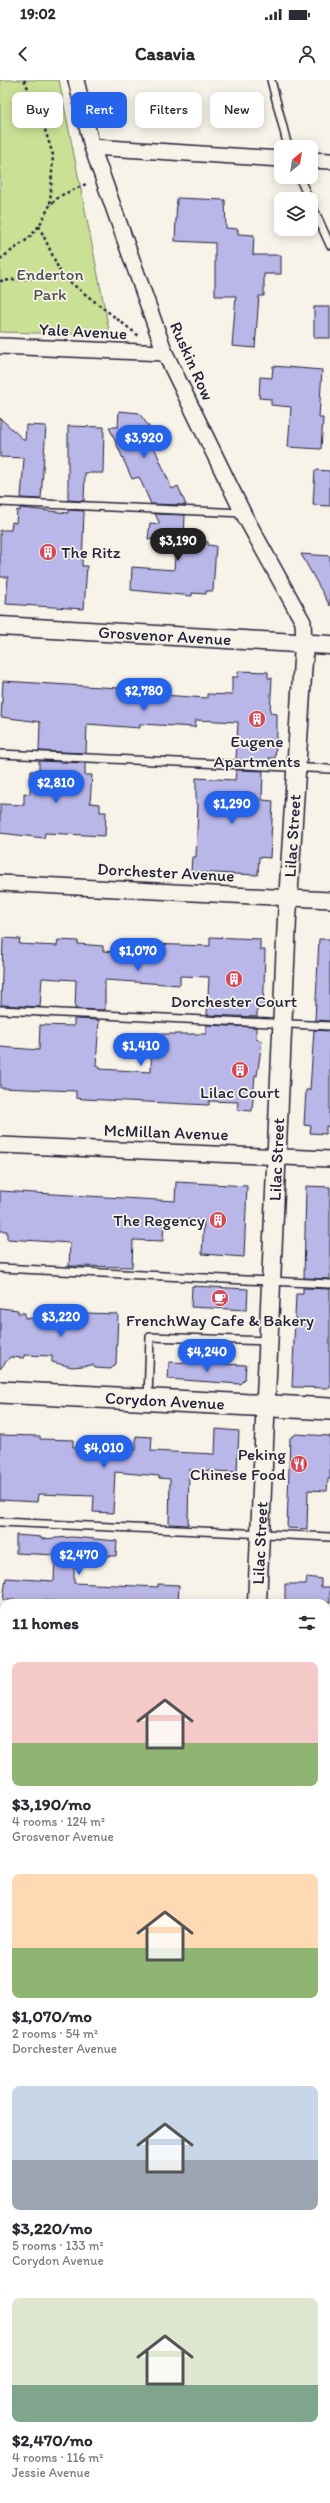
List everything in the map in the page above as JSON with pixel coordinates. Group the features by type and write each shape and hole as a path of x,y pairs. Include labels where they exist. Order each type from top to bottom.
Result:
{"main road":[{"name":"Corydon Avenue","path":"0,1392 148,1401 330,1409"}],"street":[{"name":"Ruskin Row","path":"76,80 92,147 165,353 243,513 303,622 304,644"},
{"path":"92,147 274,159"},
{"path":"318,160 330,161"},
{"name":"Yale Avenue","path":"0,346 165,353"},
{"name":"Grosvenor Avenue","path":"0,626 330,645"},
{"name":"Lilac Street","path":"257,1599 267,1406 270,1281 288,898 304,644"},
{"name":"Dorchester Avenue","path":"0,883 330,900"},
{"name":"McMillan Avenue","path":"0,1145 330,1159"}],"lane":[{"path":"271,80 286,140"},
{"path":"318,218 330,245"},
{"path":"0,502 243,513"},
{"path":"0,754 330,770"},
{"path":"0,1010 330,1026"},
{"path":"0,1268 330,1284"},
{"path":"148,1401 150,1337 268,1341"},
{"path":"0,1522 330,1537"}],"path":[{"path":"24,80 39,112 53,155 50,206"},
{"path":"0,259 28,239 39,226 50,206 60,196 102,177"},
{"path":"39,226 62,276 140,337"},
{"path":"0,281 62,276"}],"green space":[{"name":"Enderton Park","path":"0,80 59,80 61,92 12,92 12,128 63,128 63,100 110,335 0,332"}],"building":[{"path":"177,198 225,200 226,228 238,229 238,234 254,235 253,255 281,255 281,274 264,274 264,296 259,296 255,348 232,346 236,296 215,296 215,243 175,241"},
{"path":"314,307 330,307 330,338 314,338"},
{"path":"273,366 322,370 319,418 323,418 321,449 288,447 291,407 271,405 271,399 259,398 260,377 272,378"},
{"path":"119,411 139,413 152,431 160,443 154,447 172,489 178,486 186,505 151,504 139,477 132,479 109,427 118,427"},
{"path":"0,418 25,441 26,425 46,426 41,499 21,498 24,458 0,457"},
{"path":"68,426 104,427 103,473 85,473 84,501 68,500"},
{"path":"315,470 330,471 330,506 313,505"},
{"name":"The Ritz","path":"20,508 68,513 68,510 84,511 82,566 87,566 84,609 6,604 8,577 0,577 0,530 11,530 12,522 16,523 17,510 20,511"},
{"path":"155,514 185,515 184,539 208,542 208,545 216,546 213,591 206,591 206,594 192,593 192,596 131,590 132,567 174,570 176,542 148,539 150,523 160,524"},
{"path":"301,554 330,556 330,606"},
{"path":"238,671 268,672 268,678 272,678 270,713 277,714 277,732 275,758 269,758 269,761 236,760 238,722 196,720 195,727 140,724 140,728 87,724 86,753 39,751 40,722 1,717 3,681 118,688 118,692 207,698 207,694 232,695 232,677 238,677"},
{"path":"39,761 85,763 85,775 92,775 90,803 100,804 100,812 106,812 105,836 45,833 44,838 0,833 0,804 24,805 24,793 30,794 31,771 39,771"},
{"path":"236,770 263,771 262,800 273,801 270,858 259,857 258,875 191,872 192,857 196,857 198,804 196,804 196,778 235,780"},
{"path":"210,937 260,939 260,950 265,950 264,987 263,1009 257,1008 257,1017 207,1015 209,977 180,976 180,985 105,980 105,1010 75,1009 76,980 42,978 40,1007 1,1005 3,938 20,939 19,944 57,946 58,940 78,941 78,944 103,946 103,951 148,955 148,944 210,946"},
{"path":"319,939 330,939 330,1021 315,1020"},
{"path":"74,1019 99,1020 96,1066 100,1066 100,1069 151,1072 152,1034 206,1034 206,1025 256,1027 256,1039 262,1041 257,1076 255,1075 252,1111 237,1110 238,1102 209,1101 209,1105 84,1099 76,1098 76,1091 0,1088 0,1047 39,1050 40,1025 74,1026"},
{"path":"314,1030 330,1031 330,1127 326,1126 326,1134 310,1133 311,1126 304,1125 306,1090 310,1090"},
{"path":"176,1182 247,1186 244,1257 202,1254 204,1220 164,1219 163,1241 133,1240 132,1267 69,1266 70,1243 7,1239 7,1231 0,1231 0,1191 175,1201"},
{"path":"306,1186 330,1187 330,1279 304,1278"},
{"name":"FrenchWay Cafe & Bakery","path":"192,1286 248,1289 247,1310 191,1307"},
{"path":"303,1288 330,1289 330,1388 292,1387 296,1294 303,1294"},
{"path":"0,1308 18,1310 18,1313 25,1313 25,1318 53,1319 53,1312 118,1314 116,1364 111,1369 95,1368 93,1365 72,1367 52,1362 52,1356 24,1355 24,1358 10,1357 0,1369"},
{"path":"169,1362 246,1365 245,1379 240,1384 168,1379"},
{"path":"216,1429 239,1431 237,1472 189,1470 188,1525 169,1524 170,1479 159,1478 159,1476 115,1472 113,1513 93,1512 94,1496 38,1494 37,1502 0,1500 0,1435 40,1436 40,1439 73,1440 73,1447 136,1450 136,1436 152,1437 151,1451 215,1454"},
{"path":"296,1434 330,1436 330,1479 328,1479 327,1491 308,1490 307,1529 287,1528 290,1438"},
{"path":"16,1535 41,1537 41,1539 73,1537 117,1541 116,1556 74,1555 74,1583 158,1587 158,1584 179,1585 178,1599 3,1599 6,1578 54,1581 55,1555 16,1553"},
{"path":"307,1577 321,1579 321,1587 330,1587 330,1599 285,1599 285,1584 306,1584"}],"place":[{"name":"The Ritz","path":"48,552"},
{"name":"Eugene Apartments","path":"257,719"},
{"name":"Dorchester Court","path":"234,979"},
{"name":"Lilac Court","path":"240,1070"},
{"name":"The Regency","path":"218,1220"},
{"name":"FrenchWay Cafe & Bakery","path":"220,1298"},
{"name":"Peking Chinese Food","path":"299,1464"}]}
